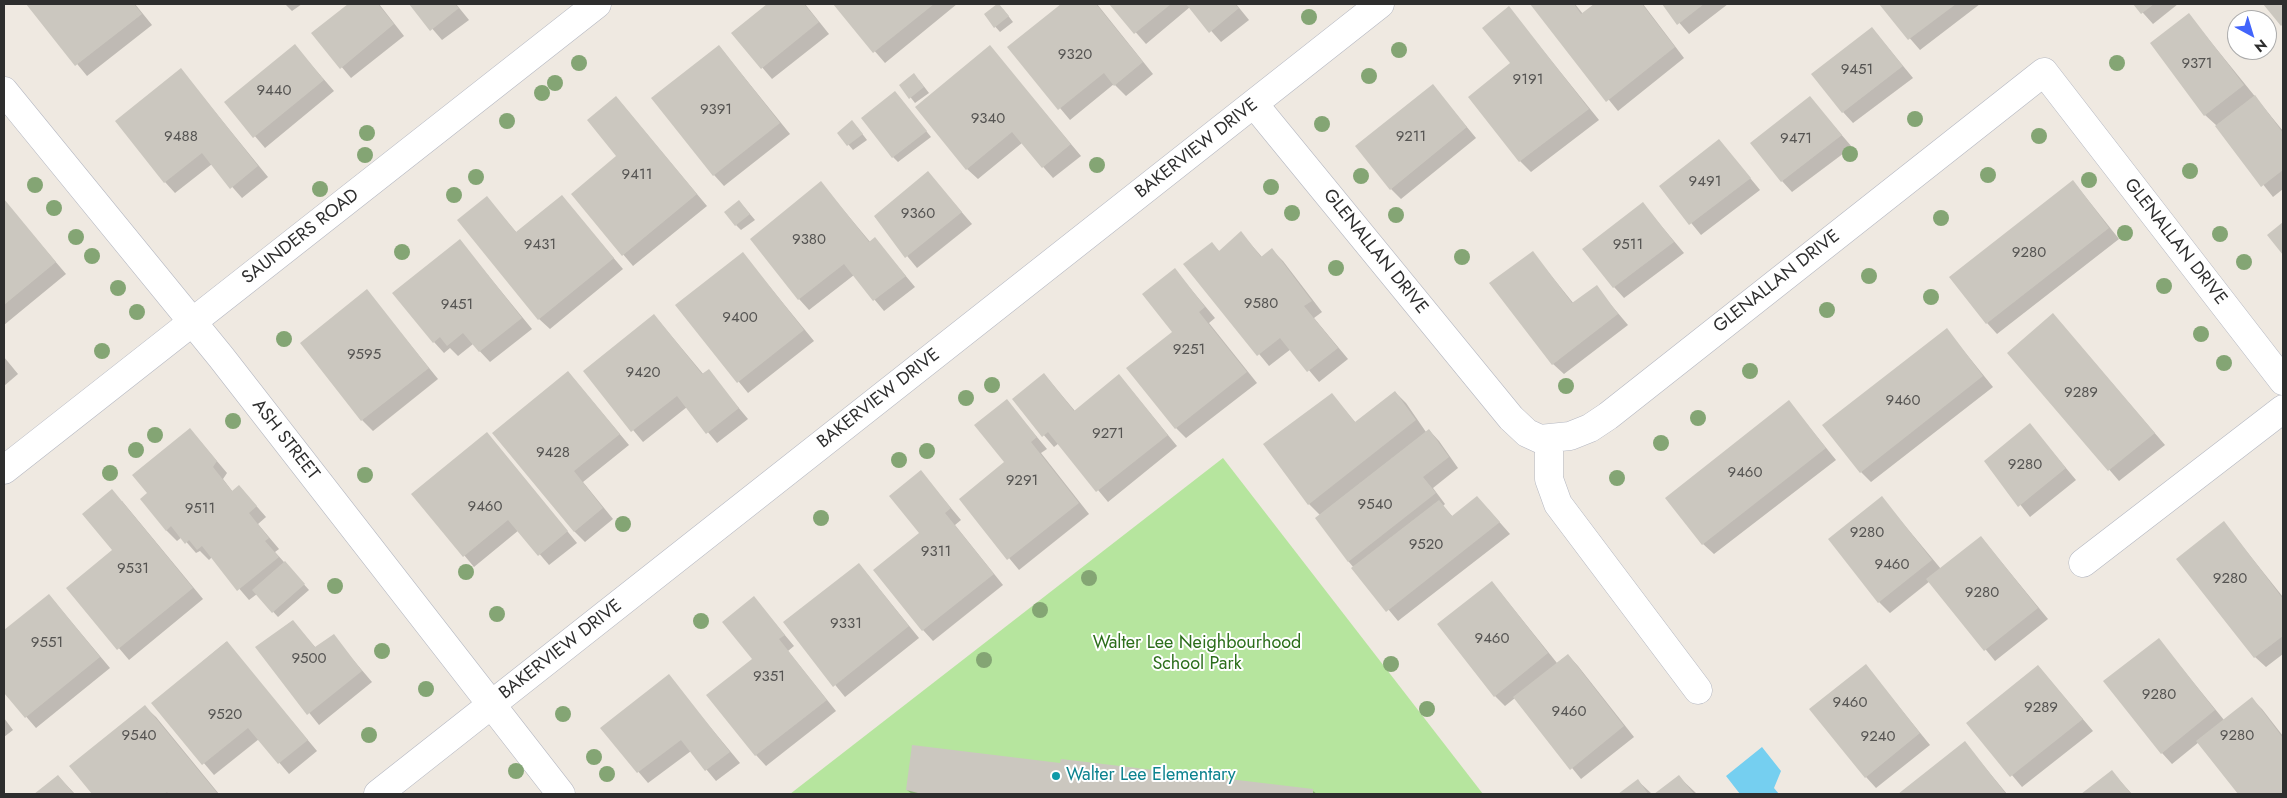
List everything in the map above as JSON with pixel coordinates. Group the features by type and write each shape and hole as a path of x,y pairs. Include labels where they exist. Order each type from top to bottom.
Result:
{"street":[{"name":"SAUNDERS ROAD","path":"4,470 597,4"},
{"name":"BAKERVIEW DRIVE","path":"378,794 1380,4"},
{"name":"GLENALLAN DRIVE","path":"1254,104 1518,426 1540,439 1570,436 1590,428 1608,416 2044,72 2282,378"},
{"name":"ASH STREET","path":"4,91 192,322 561,794"},
{"path":"2083,563 2283,409"},
{"path":"1549,439 1549,480 1558,504 1698,690"}],"green space":[{"name":"Walter Lee Neighbourhood School Park","path":"1223,458 1483,794 790,794"}],"water":[{"path":"1762,747 1781,771 1774,788 1779,794 1740,794 1726,776"}],"building":[{"path":"26,4 134,4 142,14 75,66"},
{"path":"348,4 378,4 394,24 340,69 311,33"},
{"path":"409,4 455,4 459,8 430,31"},
{"path":"767,4 804,4 819,22 761,69 731,33"},
{"path":"833,4 934,4 873,53"},
{"path":"997,4 1009,16 994,28 984,14"},
{"path":"1061,4 1096,4 1143,62 1114,86 1104,73 1058,110 1007,47"},
{"path":"1109,4 1171,4 1134,34"},
{"path":"1186,4 1235,4 1239,8 1209,33"},
{"path":"1530,4 1574,4 1581,14 1594,4 1642,4 1675,47 1606,102"},
{"path":"1662,4 1704,4 1677,25"},
{"path":"1879,4 1956,4 1908,40"},
{"path":"2133,4 2154,4 2141,14"},
{"path":"2263,4 2283,4 2283,24 2281,26 2277,21 2277,10 2268,10"},
{"path":"1509,6 1589,109 1519,162 1468,97 1510,63 1482,28"},
{"path":"2189,13 2244,85 2204,116 2150,43"},
{"path":"1872,27 1903,66 1842,113 1811,74"},
{"path":"295,44 324,80 253,138 224,102"},
{"path":"719,45 780,123 713,176 651,98"},
{"path":"990,45 1071,144 1042,168 1012,132 966,170 915,107"},
{"path":"181,68 258,166 230,189 202,153 164,183 115,121"},
{"path":"914,73 924,87 909,99 899,85"},
{"path":"1433,84 1467,127 1390,190 1355,146"},
{"path":"895,91 927,131 892,158 861,118"},
{"path":"2255,95 2283,133 2283,170 2261,187 2215,126"},
{"path":"616,96 697,194 622,256 571,194 616,156 587,120"},
{"path":"1810,96 1842,135 1781,182 1750,143"},
{"path":"852,120 863,134 847,146 837,133"},
{"path":"1719,139 1751,178 1689,225 1659,186"},
{"path":"928,171 962,212 905,258 874,216"},
{"path":"2073,180 2109,228 1986,324 1949,277"},
{"path":"821,181 869,242 875,237 906,276 873,301 844,264 798,300 750,239"},
{"path":"562,195 614,258 538,320 457,220 487,196 516,232"},
{"path":"4,199 56,262 4,305"},
{"path":"739,200 750,214 735,226 724,212"},
{"path":"1643,202 1674,242 1613,288 1582,249"},
{"path":"2283,222 2283,255 2267,235"},
{"path":"1241,231 1261,257 1272,248 1312,301 1304,306 1338,348 1307,372 1280,338 1257,356 1183,264 1212,242 1219,251"},
{"path":"460,239 522,318 479,352 463,333 447,346 440,337 433,343 392,293"},
{"path":"1533,251 1572,303 1597,285 1618,314 1552,365 1489,283"},
{"path":"743,252 804,330 737,383 675,305"},
{"path":"1175,268 1205,307 1199,312 1247,372 1175,429 1126,368 1172,332 1142,294"},
{"path":"367,289 429,368 361,421 300,343"},
{"path":"2053,313 2155,433 2108,471 2007,353"},
{"path":"654,314 702,374 709,369 739,408 706,434 677,396 631,432 583,371"},
{"path":"1947,328 1983,376 1860,473 1822,425"},
{"path":"568,371 620,434 574,471 603,508 574,532 492,433"},
{"path":"1044,373 1074,411 1119,374 1168,435 1096,492 1048,432 1042,437 1012,399"},
{"path":"1395,391 1416,420 1308,505 1263,444 1332,393 1355,422"},
{"path":"1007,399 1037,437 1031,442 1079,503 1007,560 959,499 1004,462 974,425"},
{"path":"1789,400 1826,448 1702,545 1665,498"},
{"path":"2030,423 2066,468 2018,507 1984,461"},
{"path":"190,428 217,461 213,467 232,491 239,485 257,506 249,513 269,538 265,541 279,557 237,591 202,546 197,550 189,540 185,544 171,526 166,531 140,499 147,493 132,475"},
{"path":"1429,429 1449,457 1423,477 1436,493 1348,562 1315,518"},
{"path":"487,432 568,531 538,556 508,520 463,557 411,494"},
{"path":"921,470 951,508 945,513 994,574 922,631 873,570 919,533 889,496"},
{"path":"112,489 193,588 117,650 66,588 112,550 82,514"},
{"path":"1477,496 1500,522 1386,612 1351,568 1439,500 1452,516"},
{"path":"1882,496 1932,560 1878,603 1828,539"},
{"path":"2224,521 2283,599 2283,636 2254,658 2176,559"},
{"path":"1981,536 2038,608 1984,651 1926,579"},
{"path":"285,561 305,584 272,613 252,590"},
{"path":"859,563 909,626 833,687 783,622"},
{"path":"1492,581 1548,653 1494,697 1437,624"},
{"path":"49,594 100,657 25,718 4,693 4,630"},
{"path":"754,596 785,635 779,639 827,700 755,756 706,695 752,659 722,622"},
{"path":"293,620 315,647 334,634 362,671 307,715 255,647"},
{"path":"2159,638 2215,710 2161,754 2103,681"},
{"path":"227,641 308,740 278,764 248,728 202,765 151,703"},
{"path":"1568,654 1624,726 1570,770 1513,697"},
{"path":"1866,664 1920,733 1865,778 1809,709"},
{"path":"2038,665 2083,719 2010,777 1966,723"},
{"path":"669,674 730,752 705,771 681,740 637,773 600,728"},
{"path":"2252,697 2283,738 2283,794 2238,794 2196,741"},
{"path":"145,705 218,794 169,794 167,792 164,794 92,794 69,766"},
{"path":"1965,741 2006,794 1898,794"},
{"name":"Walter Lee Elementary","path":"912,745 1060,763 1061,759 1313,789 1313,794 922,794 906,790"},
{"path":"2112,770 2131,794 2081,794"},
{"path":"58,775 74,794 34,794"},
{"path":"1679,775 1694,794 1654,794"},
{"path":"1638,779 1648,794 1618,794"}],"place":[{"name":"Walter Lee Elementary","path":"1056,776"}]}
